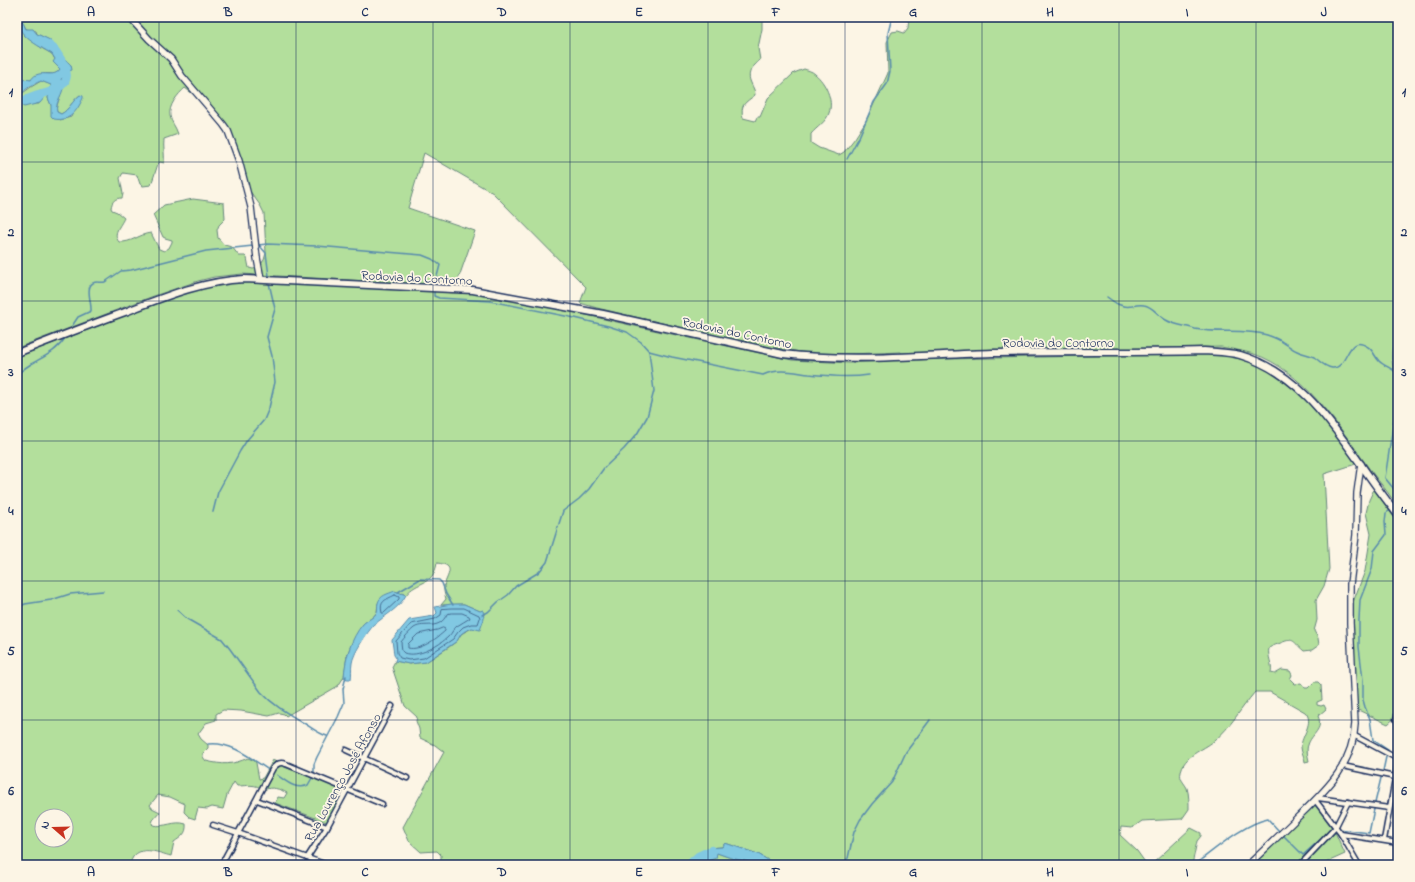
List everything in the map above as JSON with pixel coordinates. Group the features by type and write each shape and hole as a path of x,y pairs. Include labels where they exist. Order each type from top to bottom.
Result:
{"main road":[{"name":"Rodovia do Contorno","path":"17,353 155,300 201,285 228,279 261,279 473,290 603,314 783,354 806,357 844,358 1046,352 1096,353 1204,351 1238,355 1263,364 1277,372 1307,396 1330,422 1398,516"}],"street":[{"path":"129,17 171,59 182,76 228,131 239,161 251,207 261,279"},
{"path":"1248,865 1329,787 1343,766 1355,736 1356,724 1350,623 1350,584 1356,534 1357,493 1360,464"},
{"name":"Rua Lourenço José Afonso","path":"307,858 327,827 392,706"},
{"path":"1398,712 1396,719 1398,722"},
{"path":"1355,736 1398,759"},
{"path":"346,750 407,778"},
{"path":"221,865 277,763 281,762 382,804"},
{"path":"1384,840 1398,763"},
{"path":"1343,766 1395,777"},
{"path":"1316,799 1389,808"},
{"path":"1316,799 1335,828 1341,834 1359,865"},
{"path":"257,800 327,827"},
{"path":"1300,865 1335,828 1348,802"},
{"path":"213,825 327,865"},
{"path":"1341,834 1398,843"}],"green space":[{"path":"20,17 762,17 762,29 758,48 760,60 751,70 749,76 755,95 744,104 742,110 743,118 755,121 757,117 760,117 768,98 794,73 804,69 810,71 819,77 825,86 830,103 828,116 824,122 811,134 811,143 819,148 839,155 844,152 855,138 867,119 888,73 887,42 892,32 898,31 904,33 908,28 909,17 1398,17 1398,337 1392,349 1392,362 1394,371 1398,372 1398,509 1392,498 1318,400 1288,372 1271,361 1254,354 1221,347 901,352 823,355 765,347 597,308 580,303 586,287 493,193 424,153 408,208 475,231 458,280 420,284 242,274 214,277 151,297 17,348 17,103 39,104 37,92 27,103 20,103 20,95 41,81 52,85 48,98 60,120 71,117 80,95 64,112 61,114 57,112 56,109 60,96 61,79 65,77 68,71 66,61 51,46 49,40 37,34 36,31 26,29","holes":["185,88 209,106 230,137 249,190 264,213 266,253 264,260 258,268 249,268 247,258 245,256 239,256 232,247 224,245 218,238 217,230 219,225 225,219 224,203 193,199 164,205 153,215 163,237 172,240 169,248 164,251 159,249 151,233 124,242 119,242 116,236 117,230 124,218 111,208 114,200 122,198 123,194 120,178 123,173 137,175 140,184 143,186 151,185 158,164 160,162 164,163 164,139 178,134 170,112 174,100"]},
{"path":"17,21 24,35 52,54 60,69 54,74 43,74 32,79 21,81 17,86"},
{"path":"238,282 465,292 525,301 792,360 849,363 901,360 1213,354 1232,357 1252,363 1271,372 1304,397 1332,429 1356,464 1324,474 1329,569 1324,586 1316,600 1317,620 1314,631 1318,638 1319,645 1312,650 1304,651 1295,642 1290,640 1269,648 1271,673 1275,674 1282,670 1290,671 1292,675 1290,679 1295,684 1301,683 1305,688 1308,688 1314,682 1318,682 1321,685 1322,700 1317,702 1317,705 1324,705 1326,709 1318,716 1318,728 1307,747 1309,761 1305,762 1301,749 1309,720 1305,712 1270,692 1255,692 1220,736 1185,762 1181,772 1181,777 1188,790 1189,809 1182,819 1142,821 1132,828 1121,827 1120,835 1137,851 1147,865 776,865 758,854 725,843 722,847 708,848 688,865 441,865 441,855 437,851 421,852 409,841 403,827 444,752 435,745 420,738 416,721 417,717 405,706 392,667 395,661 409,664 426,662 457,641 461,634 472,628 480,611 464,604 441,605 446,599 444,588 449,568 443,564 437,563 432,576 428,580 410,590 406,595 403,593 378,603 377,612 373,617 364,623 352,643 347,655 344,677 338,686 286,716 279,713 269,716 241,711 223,710 216,714 216,720 206,723 198,734 208,745 208,748 203,753 203,757 206,761 227,764 248,758 255,761 259,779 263,778 273,760 282,766 346,791 329,823 275,803 278,797 284,798 287,793 281,790 273,788 264,790 248,785 237,786 234,782 227,795 223,809 212,807 207,809 198,808 195,819 189,817 184,812 185,804 170,797 158,795 150,805 152,808 160,812 153,820 152,824 162,826 177,823 186,824 186,830 184,833 174,842 171,856 151,851 141,851 133,857 129,865 17,865 17,357 200,288"},
{"path":"1374,489 1398,523 1398,682 1396,687 1398,697 1398,715 1388,724 1356,709 1352,605 1365,571 1371,534 1366,513 1369,500"},
{"path":"1314,803 1335,832 1345,854 1323,865 1249,865"},
{"path":"1191,828 1201,833 1201,836 1197,841 1192,865 1151,865"},
{"path":"717,853 731,858 755,863 756,865 696,865"}],"water":[{"path":"17,17 20,17 26,29 33,29 37,34 50,40 52,46 71,65 72,70 68,71 65,77 61,79 63,89 57,103 57,112 61,114 64,112 80,95 83,96 83,98 78,107 69,117 64,119 54,119 51,116 51,105 48,98 51,85 41,81 26,89 19,99 20,103 27,103 31,97 40,91 44,93 45,97 40,103 24,107 17,103 18,86 22,80 31,80 39,74 52,74 58,72 60,69 53,62 55,59 52,54 29,40 24,35 20,30"},
{"path":"395,591 406,595 392,612 374,625 368,633 353,659 351,679 347,679 344,677 346,663 349,649 355,636 363,624 376,614 379,600 385,595"},
{"path":"451,604 464,604 480,611 483,610 484,619 480,630 472,628 465,631 461,634 457,641 426,662 409,664 395,661 396,658 394,655 392,640 409,620 434,616 437,613 435,607"},
{"path":"725,843 758,854 776,865 756,865 754,863 717,853 716,858 696,865 688,865 708,848 722,847"}],"waterway":[{"path":"847,159 859,137 874,102 887,84 890,71 888,33 892,17"},
{"path":"17,103 56,89 65,82 67,76 66,69 58,54 54,48 40,41"},
{"path":"258,245 317,246 422,255 432,259 440,265 435,284"},
{"path":"259,245 266,253 269,276"},
{"path":"72,326 78,317 91,311 89,288 94,282 105,282 121,271 131,270 206,251 253,246"},
{"path":"213,512 218,492 240,451 264,420 269,408 275,382 272,356 267,337 275,309 269,283"},
{"path":"434,292 434,296 439,298 490,301 608,326 627,332 641,342 649,351 654,391 647,417 637,434 604,468 589,489 563,511 547,562 539,572 516,586 508,595 488,612 482,615"},
{"path":"1107,297 1122,306 1147,306 1169,322 1195,329 1249,332 1267,335 1278,339 1299,352 1314,357 1324,365 1332,368 1338,367 1342,363 1351,347 1355,344 1361,344 1370,348 1379,361 1398,375"},
{"path":"17,374 55,350 65,338"},
{"path":"649,351 763,375 780,371 839,376 869,375"},
{"path":"1398,409 1394,419 1385,478 1398,494"},
{"path":"1388,750 1373,740 1370,719 1363,700 1363,680 1359,647 1359,620 1360,600 1372,569 1374,551 1386,535 1386,513 1389,511"},
{"path":"398,592 420,579 439,580 453,605"},
{"path":"17,608 25,604 51,600 70,594 103,591"},
{"path":"177,610 187,619 222,639 261,692 270,701 314,730 327,736"},
{"path":"314,772 314,764 317,757 344,703 343,689 346,676"},
{"path":"842,865 848,858 854,832 860,820 892,782 906,752 930,720"},
{"path":"208,744 225,745 233,748 249,756 270,771"},
{"path":"1383,771 1386,757"},
{"path":"277,775 299,787 308,785 312,778"},
{"path":"1375,803 1381,778"},
{"path":"1339,829 1369,833 1374,809"},
{"path":"1194,865 1230,838 1249,826 1268,819 1279,831"},
{"path":"1282,834 1303,855 1332,829"},
{"path":"688,865 698,856 711,850"}]}
